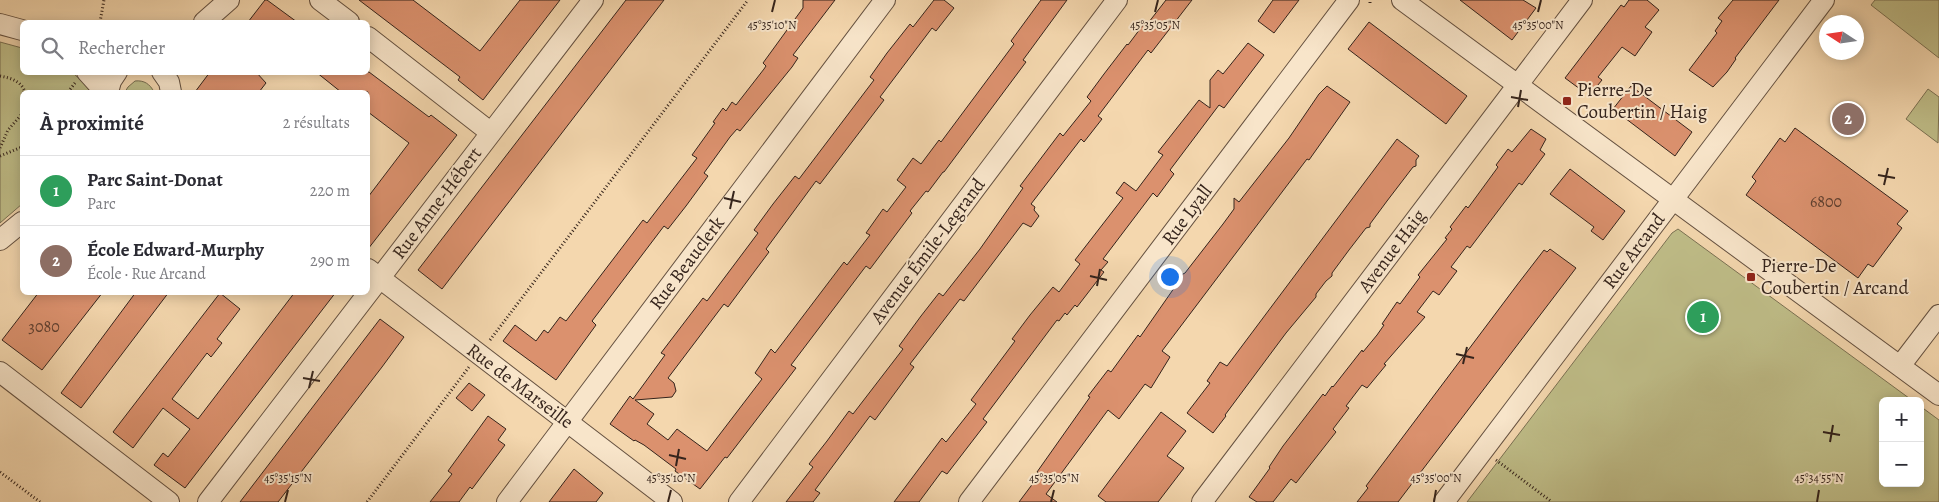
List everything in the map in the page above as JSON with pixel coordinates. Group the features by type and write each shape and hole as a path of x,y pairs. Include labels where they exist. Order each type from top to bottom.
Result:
{"street":[{"path":"206,20 229,0"},
{"path":"223,20 238,0"},
{"path":"320,0 346,20"},
{"name":"Rue Anne-Hébert","path":"374,274 490,132 593,0"},
{"name":"Rue Beauclerk","path":"507,502 885,0"},
{"name":"Avenue Émile-Legrand","path":"739,502 1117,0"},
{"name":"Rue Lyall","path":"970,502 1349,0"},
{"path":"1402,0 1939,395"},
{"name":"Avenue Haig","path":"1202,502 1582,0"},
{"name":"Rue Arcand","path":"1444,502 1824,0"},
{"path":"0,24 20,29"},
{"path":"370,39 490,132"},
{"path":"90,75 105,90"},
{"path":"108,90 115,75"},
{"path":"164,75 171,90"},
{"path":"173,90 179,75"},
{"path":"0,240 20,224"},
{"name":"Rue de Marseille","path":"374,274 672,502"},
{"name":"Rue Anne-Hébert","path":"208,502 359,295"},
{"path":"1900,366 1939,315"},
{"path":"0,372 169,502"}],"path":[{"path":"100,20 104,0"},
{"path":"488,343 748,0"},
{"path":"0,76 17,81 24,90"},
{"path":"0,148 8,130 20,116"},
{"path":"0,156 20,148"},
{"path":"367,502 470,366"},
{"path":"1496,460 1552,502"},
{"path":"0,472 40,502"}],"shaded area":[{"path":"1875,0 1939,0 1939,58 1871,5"},
{"path":"0,42 20,47 20,75 75,75 89,90 20,90 20,206 0,223"},
{"path":"135,81 141,81 153,90 126,90"},
{"path":"1928,89 1939,97 1938,143 1906,119"},
{"path":"1678,229 1908,397 1879,397 1879,487 1924,487 1924,409 1939,420 1939,502 1467,502 1672,233"}],"building":[{"path":"265,0 267,0 294,20 250,20"},
{"path":"359,0 413,0 480,51 520,0 560,0 483,100 458,80 460,77"},
{"path":"626,0 664,0 442,289 418,270"},
{"path":"803,0 835,0 793,55 798,58 792,67 740,131 737,129 730,137 704,173 708,176 686,206 668,229 664,226 592,321 596,325 556,380 503,341 515,325 536,341 544,330 548,333 560,317 566,321 643,220 647,223 697,158 692,155 715,123 713,122 723,108 726,111 732,102 736,105 764,69 766,66 763,63 803,8"},
{"path":"934,0 944,0 954,8 936,31 932,28 880,97 884,100 820,184 816,181 766,249 769,252 728,307 724,304 668,378 674,383 676,391 672,397 635,400 654,414 647,424 668,440 677,429 707,451 762,379 755,373 771,349 775,353 844,262 847,265 870,235 866,233 883,209 887,212 906,187 897,180 913,158 921,164 939,140 941,142 1014,44 1011,41 1041,0 1067,0 1023,60 1026,62 944,172 910,211 912,213 870,269 866,266 791,365 796,368 727,458 725,457 700,489 644,445 634,441 610,424 630,396 633,399 665,355 661,353 703,298 707,301 758,233 754,230 773,204 795,176 799,179 874,80 870,77 887,53 910,24 913,27"},
{"path":"1166,0 1192,0 1151,53 1148,50 1098,116 1102,119 1084,142 1081,139 1031,204 1035,207 1034,210 1039,216 1031,227 1023,223 964,301 960,299 910,364 914,367 875,420 870,416 815,490 820,493 813,502 786,502 813,467 809,464 849,411 853,414 903,349 899,346 921,316 939,293 943,296 980,249 1023,188 1020,186 1060,133 1063,136 1091,101 1087,97 1104,74 1127,44 1143,25 1145,27"},
{"path":"1273,0 1299,0 1274,33 1258,21"},
{"path":"1460,0 1523,0 1536,8 1512,40"},
{"path":"1629,0 1647,0 1659,10 1645,27 1652,32 1635,56 1622,47 1598,77 1602,80 1593,91 1588,87 1584,92 1565,78 1621,5 1624,7"},
{"path":"1733,0 1779,0 1735,58 1727,72 1713,87 1689,70 1717,33 1715,31 1722,21 1718,18"},
{"path":"1369,22 1467,96 1446,124 1348,49"},
{"path":"1248,43 1264,55 1224,108 1219,105 1170,170 1174,174 1157,197 1153,193 1103,259 1108,262 1101,270 1104,272 1077,307 1075,305 1067,315 1065,313 1059,321 1057,320 983,419 987,422 947,474 942,471 919,502 894,502 942,438 946,442 976,404 971,400 1015,341 1012,339 1030,315 1053,287 1059,292 1080,264 1075,260 1123,198 1116,193 1124,182 1136,191 1163,155 1158,152 1199,100 1210,108 1210,80 1218,70 1223,74"},
{"path":"370,73 429,117 431,115 457,135 370,246 370,194 409,143 370,114 370,90 338,90 320,75 370,75"},
{"path":"208,75 259,75 266,83 261,90 196,90"},
{"path":"1327,86 1350,102 1309,160 1307,159 1162,351 1170,357 1151,388 1145,384 1119,419 1108,410 1046,494 1057,502 1019,502 1040,474 1037,472 1090,397 1088,396 1108,370 1111,372 1138,335 1140,337 1179,281 1179,276 1185,273 1234,209 1234,198 1239,202 1289,138 1319,94"},
{"path":"1631,86 1692,132 1675,156 1613,109"},
{"path":"1795,128 1908,211 1897,224 1902,228 1873,267 1868,264 1858,278 1746,195 1756,181 1752,177 1780,138 1785,142"},
{"path":"1531,129 1546,139 1540,150 1545,154 1522,185 1519,183 1470,248 1467,246 1451,267 1457,271 1439,295 1433,291 1417,312 1425,317 1384,364 1386,365 1367,388 1362,385 1346,406 1349,408 1333,429 1336,432 1296,483 1291,479 1273,502 1257,502 1249,497 1283,446 1323,394 1325,396 1362,350 1363,352 1377,335 1397,302 1400,304 1420,277 1418,275 1447,239 1445,238 1452,229 1450,227 1466,206 1468,208 1498,167 1496,165 1508,149 1512,152"},
{"path":"1397,139 1419,156 1416,160 1416,166 1413,167 1387,201 1370,224 1370,227 1366,228 1349,250 1332,273 1332,276 1326,281 1316,294 1316,297 1286,333 1213,433 1187,413 1210,383 1207,381 1220,362 1227,366"},
{"path":"1570,169 1625,211 1603,240 1591,231 1594,227 1550,194"},
{"path":"1550,249 1576,268 1398,502 1357,502 1368,488 1366,486 1517,285 1544,250 1547,252"},
{"path":"37,295 101,295 42,370 2,340"},
{"path":"134,295 167,295 81,408 61,393"},
{"path":"218,295 222,295 240,309 217,339 222,343 211,357 207,353 172,399 198,419 293,295 334,295 185,488 154,465 163,453 168,457 190,429 163,408 133,448 113,432"},
{"path":"380,319 404,337 382,367 278,502 240,502"},
{"path":"469,383 485,395 472,411 456,398"},
{"path":"1161,412 1186,431 1167,456 1184,468 1158,502 1106,502 1098,496"},
{"path":"488,416 506,429 498,440 505,445 472,489 470,487 459,502 430,502 452,474 448,471"},
{"path":"574,469 603,493 596,502 549,502"}],"place":[{"name":"Pierre-De Coubertin / Haig","path":"1567,101"},
{"name":"École Edward-Murphy","path":"1848,119"},
{"name":"Pierre-De Coubertin / Arcand","path":"1751,277"},
{"name":"Parc Saint-Donat","path":"1703,317"}]}
